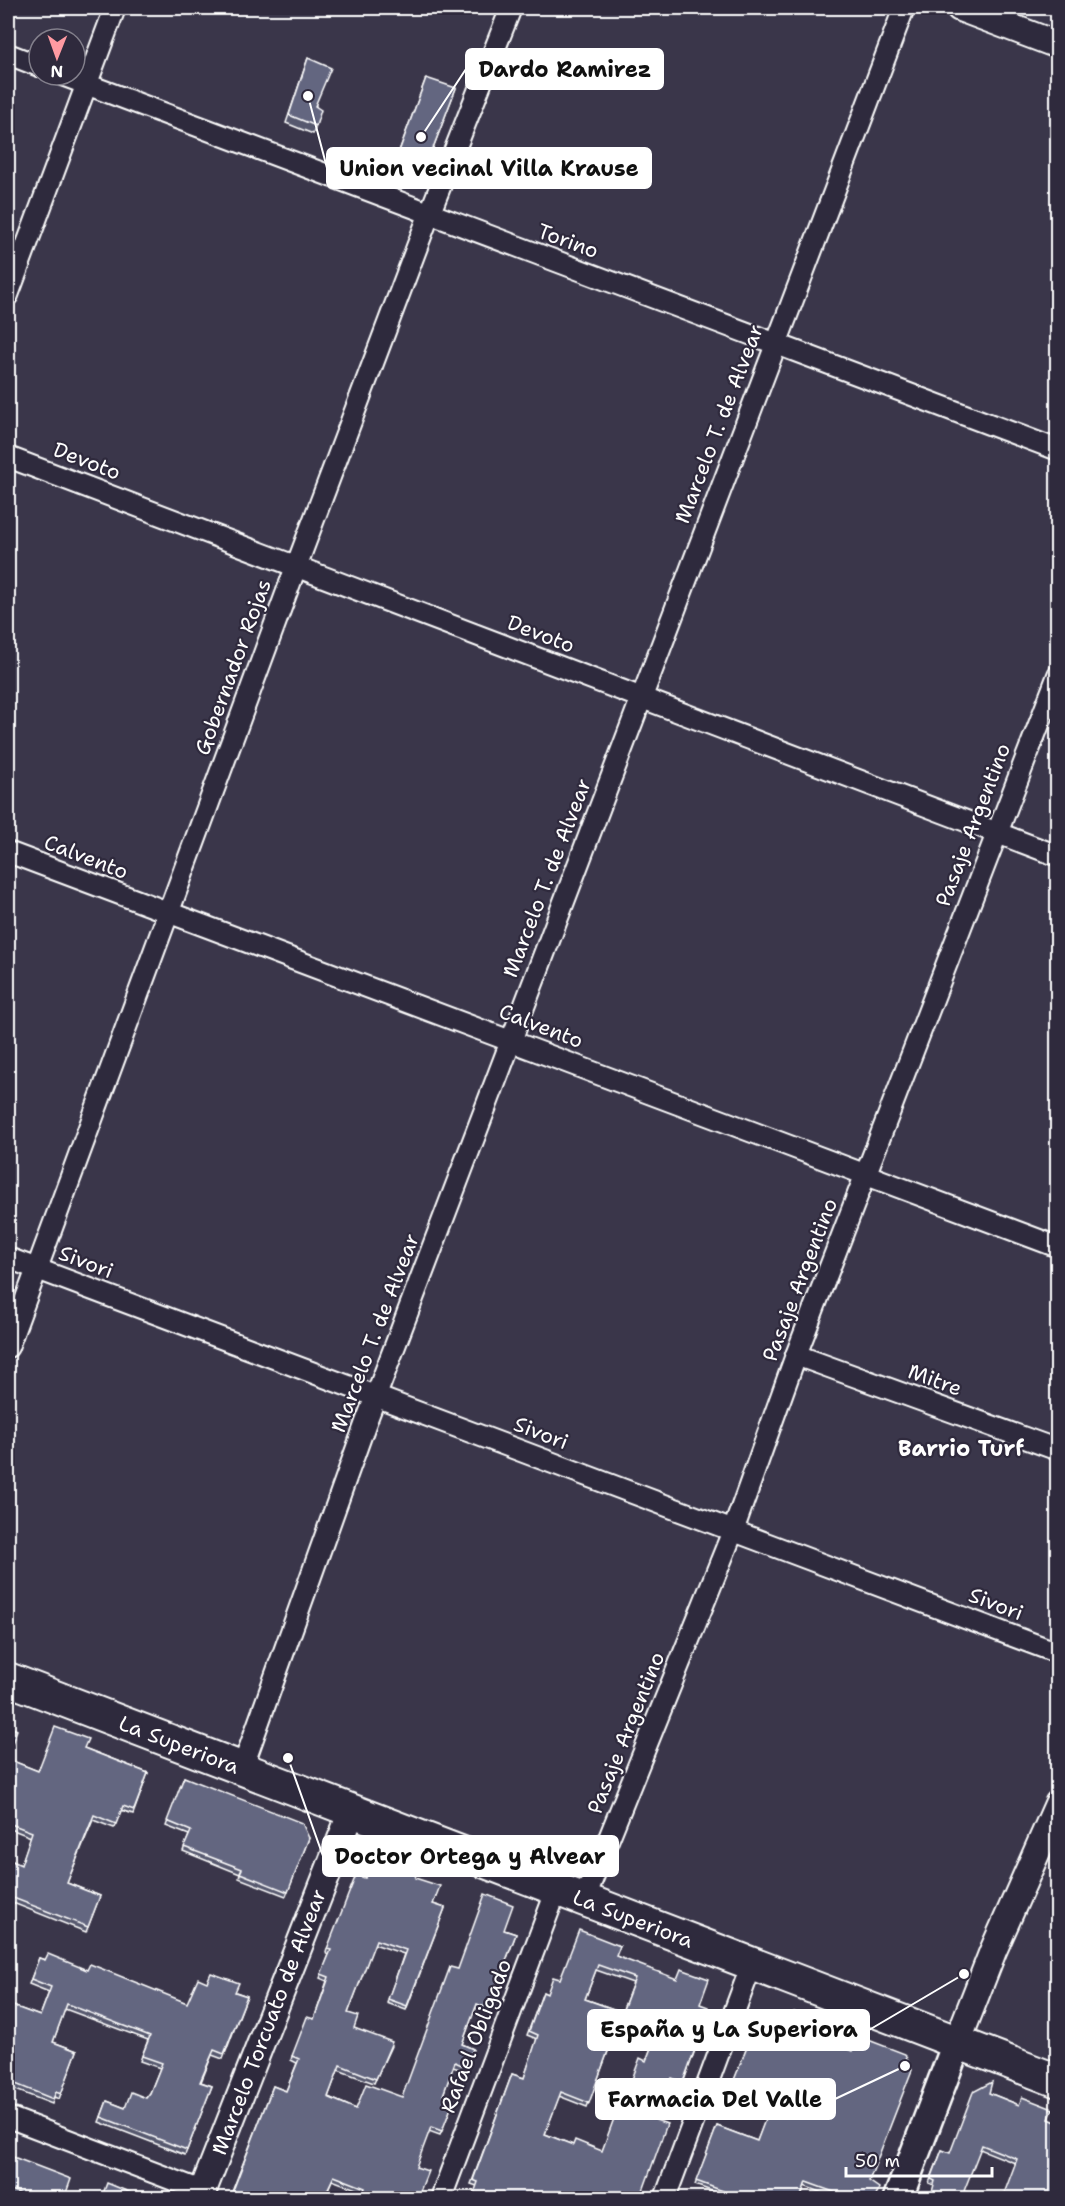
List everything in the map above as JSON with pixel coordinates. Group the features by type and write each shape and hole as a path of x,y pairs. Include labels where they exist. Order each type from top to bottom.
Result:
{"main road":[{"name":"La Superiora","path":"8,1679 1058,2081"},
{"path":"898,2199 957,2043"}],"street":[{"path":"87,81 116,8"},
{"name":"Gobernador Rojas","path":"8,1347 296,567 429,215 511,8"},
{"name":"Marcelo T. de Alvear","path":"242,1769 376,1397 904,8"},
{"path":"960,8 1058,45"},
{"path":"8,54 27,61"},
{"name":"Torino","path":"87,84 1058,450"},
{"path":"8,295 85,87"},
{"name":"Devoto","path":"8,457 1058,856"},
{"name":"Pasaje Argentino","path":"571,1895 733,1531 796,1355 1058,675"},
{"name":"Calvento","path":"8,852 167,914 511,1040 1058,1247"},
{"name":"Sivori","path":"8,1258 1058,1653"},
{"name":"Mitre","path":"796,1355 1058,1450"},
{"path":"957,2043 993,1951 1058,1804"},
{"name":"Marcelo Torcuato de Alvear","path":"201,2195 352,1811"},
{"name":"Rafael Obligado","path":"441,2199 571,1895"},
{"path":"665,2199 752,1964"},
{"path":"8,2117 201,2195"}],"building":[{"path":"308,58 331,68 315,106 321,110 316,126 289,115"},
{"path":"426,78 456,88 428,161 411,171 394,165"},
{"path":"8,1726 17,1730 8,1754"},
{"path":"55,1727 88,1739 84,1748 148,1773 134,1810 123,1806 116,1824 94,1815 67,1883 100,1896 88,1927 8,1896 8,1859 21,1865 32,1832 8,1823 8,1759 38,1771"},
{"path":"184,1777 302,1823 309,1838 288,1892 240,1873 242,1869 184,1847 191,1831 167,1821"},
{"path":"376,1852 418,1868 415,1878 440,1886 433,1904 445,1908 407,2006 388,1999 406,1950 376,1940 348,2013 358,2016 354,2028 392,2042 376,2079 340,2065 328,2097 356,2109 366,2084 402,2097 450,1967 458,1969 485,1894 513,1905 504,1930 516,1934 488,2008 477,2004 462,2044 473,2049 466,2067 455,2062 443,2095 454,2100 442,2131 431,2127 416,2167 428,2171 417,2199 361,2199 365,2188 334,2176 323,2199 235,2199 236,2195 232,2193 273,2086 286,2091 299,2059 292,2056 307,2017 314,2019 329,1977 321,1974 331,1950 327,1949 356,1875 365,1878"},
{"path":"579,1930 620,1946 616,1956 677,1979 681,1969 709,1979 700,2004 708,2007 702,2024 704,2025 683,2082 672,2078 656,2120 667,2124 640,2199 472,2199 478,2182 473,2180 512,2074 524,2078 538,2035 529,2031 543,1992 547,1994 553,1977 560,1979","holes":["598,1965 635,1978 622,2012 585,1999","622,2013 659,2027 646,2061 640,2058 602,2151 575,2140 573,2145 545,2134 561,2092 589,2103"]},
{"path":"48,1954 87,1970 90,1964 187,2003 198,1978 207,1982 211,1973 239,1983 235,1992 247,1996 224,2054 214,2050 200,2082 212,2086 187,2150 101,2117 107,2101 125,2108 131,2092 146,2098 162,2063 142,2056 150,2036 67,2004 53,2042 77,2051 61,2094 56,2092 53,2099 8,2081 8,2066 15,2046 8,2043 8,2004 40,2016 51,1987 31,1979 39,1958 45,1960"},
{"path":"794,2012 825,2024 820,2038 852,2051 858,2036 905,2054 912,2070 869,2181 879,2188 875,2199 841,2199 842,2195 806,2182 800,2199 792,2197 791,2199 720,2199 723,2191 696,2181 717,2126 757,2141 768,2112 728,2095 759,2017 788,2027"},
{"path":"992,2082 989,2093 1019,2105 1022,2097 1053,2109 1049,2119 1058,2123 1058,2199 1002,2199 1017,2159 982,2145 964,2191 983,2199 930,2199 935,2181 931,2179 942,2150 950,2153 973,2092"},
{"path":"8,2155 71,2179 64,2199 33,2199 9,2189 8,2193"},
{"path":"107,2183 146,2199 101,2199"}],"place":[{"name":"Union vecinal Villa Krause","path":"308,96"},
{"name":"Dardo Ramirez","path":"421,137"},
{"name":"Doctor Ortega y Alvear","path":"288,1758"},
{"name":"España y La Superiora","path":"964,1974"},
{"name":"Farmacia Del Valle","path":"905,2066"}],"district":[{"name":"Barrio Turf","path":"961,1448"}]}
